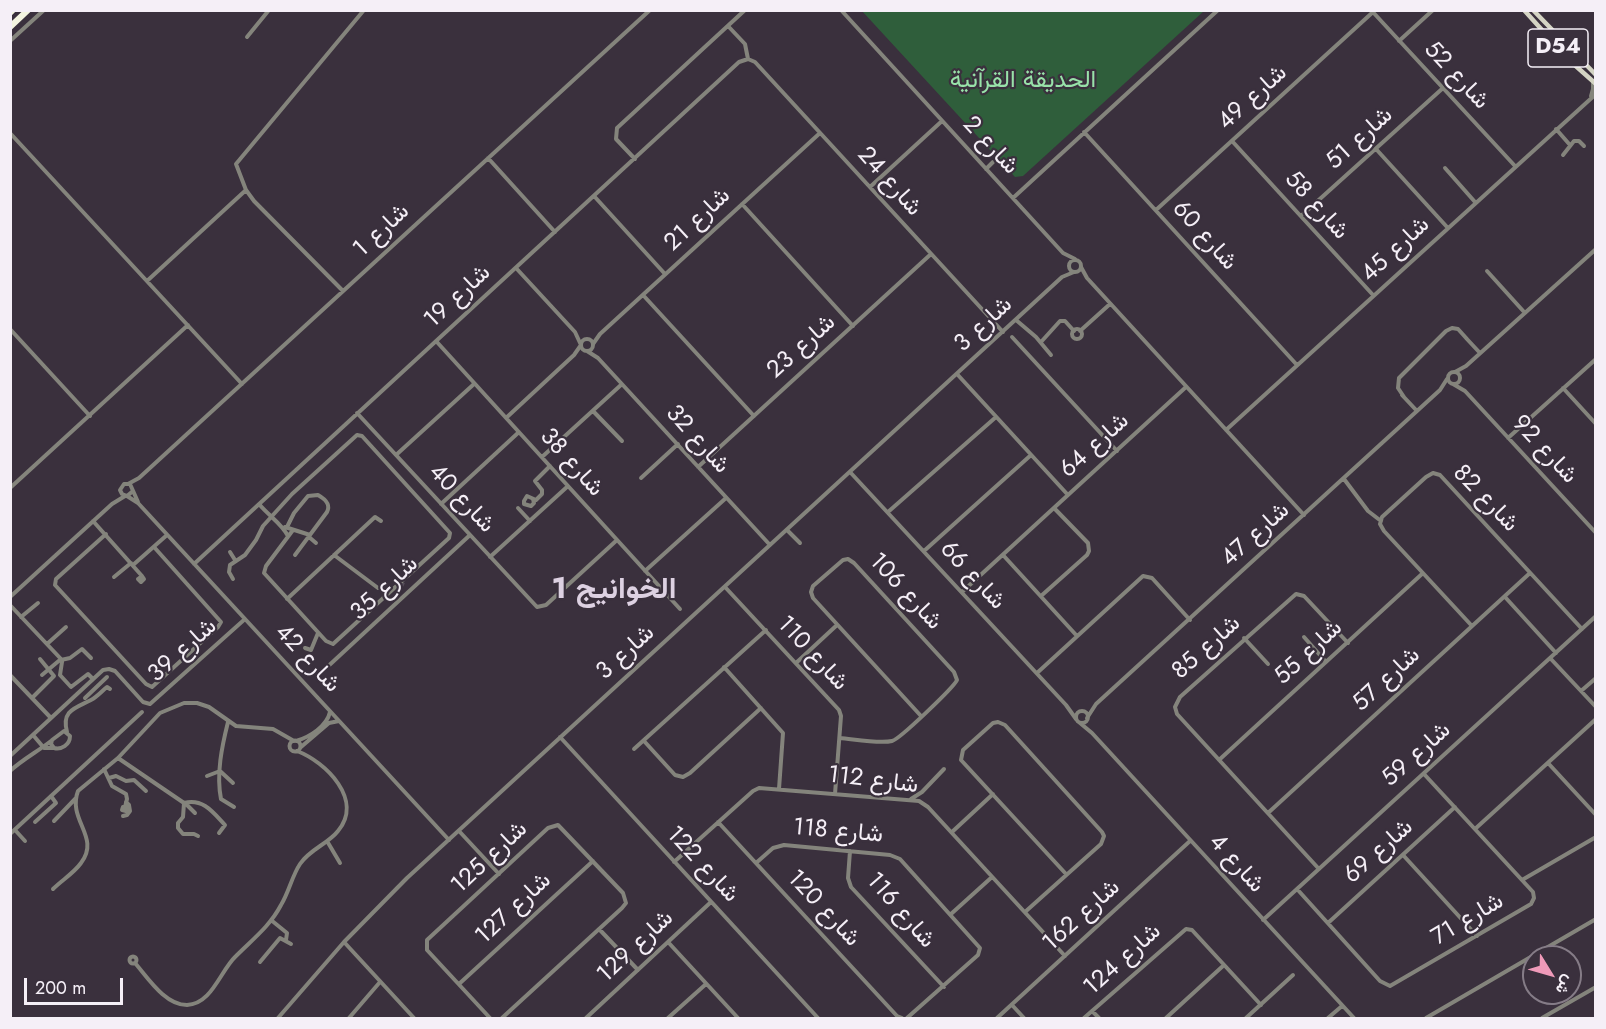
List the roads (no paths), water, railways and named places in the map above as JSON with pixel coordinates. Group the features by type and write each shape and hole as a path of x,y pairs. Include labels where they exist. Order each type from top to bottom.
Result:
{"highway":[{"path":"10,27 28,10"}],"main road":[{"name":"D54","path":"1524,10 1577,67 1595,79"},
{"name":"D54","path":"1533,10 1595,79"},
{"path":"1554,43 1571,58 1576,57"}],"street":[{"path":"10,41 44,10"},
{"path":"247,37 269,10"},
{"path":"343,291 259,206 246,190 236,167 237,160 364,10"},
{"name":"شارع 1","path":"128,484 139,478 650,10"},
{"path":"635,159 616,139 617,128 745,10"},
{"name":"شارع 2","path":"841,10 1063,252 1075,259"},
{"path":"1013,198 1218,10"},
{"path":"1399,41 1433,10"},
{"name":"شارع 52","path":"1372,11 1515,166"},
{"name":"شارع 49","path":"1156,210 1372,11"},
{"path":"728,26 744,44 748,59"},
{"path":"884,58 890,52"},
{"name":"شارع 24","path":"748,59 755,62 1003,332"},
{"name":"شارع 19","path":"194,564 740,62 748,59"},
{"path":"1591,97 1595,79"},
{"name":"شارع 51","path":"1301,216 1443,88"},
{"name":"شارع 45","path":"1226,430 1596,94"},
{"path":"869,187 942,121"},
{"path":"1556,129 1570,145"},
{"name":"شارع 60","path":"1084,132 1297,365"},
{"name":"شارع 21","path":"587,351 600,334 820,133"},
{"path":"11,134 242,384"},
{"name":"شارع 58","path":"1232,141 1373,295"},
{"path":"1563,155 1568,151 1572,142 1577,141 1584,146"},
{"path":"1376,149 1447,227"},
{"path":"488,158 555,232"},
{"path":"986,169 993,162"},
{"path":"1445,168 1476,202"},
{"path":"147,281 246,190"},
{"path":"594,196 665,274"},
{"path":"742,204 853,326"},
{"path":"1466,366 1457,383 1453,384 1447,379 1449,373 1466,366 1596,249"},
{"name":"شارع 2","path":"1063,252 1069,265"},
{"name":"شارع 23","path":"698,467 931,254"},
{"path":"1087,278 1070,270 1069,265 1075,259 1080,261 1087,278 1110,304 1304,515"},
{"name":"شارع 3","path":"278,1018 344,942 407,878 1016,320 1062,277 1069,265"},
{"path":"1075,272 1081,267"},
{"path":"516,268 575,332 581,345"},
{"path":"1487,271 1525,313"},
{"name":"شارع 3","path":"1062,277 1075,272"},
{"path":"643,295 754,416"},
{"path":"1074,331 1077,329 1080,331 1110,304"},
{"path":"1016,320 1041,342 1051,355"},
{"path":"1041,342 1060,321 1065,321 1074,331"},
{"path":"10,488 188,325"},
{"path":"10,330 90,416"},
{"path":"1074,331 1072,335 1077,340 1082,335 1080,331"},
{"path":"1417,411 1398,390 1398,382 1409,367 1442,336 1455,331 1467,339 1480,353"},
{"path":"575,332 588,339 593,345"},
{"name":"شارع 21","path":"588,339 600,334"},
{"path":"1012,337 1117,451"},
{"path":"506,418 574,355 583,340 588,339"},
{"name":"شارع 38","path":"436,341 680,609"},
{"name":"شارع 32","path":"581,345 598,358 770,545"},
{"name":"شارع 32","path":"593,345 598,358"},
{"path":"574,355 587,351"},
{"path":"1508,438 1596,359"},
{"path":"1455,372 1460,378"},
{"name":"شارع 64","path":"957,374 1068,495 1186,387"},
{"name":"شارع 92","path":"1460,378 1465,391"},
{"name":"شارع 47","path":"1087,718 1096,704 1344,479 1440,390 1447,379"},
{"path":"396,455 474,384"},
{"path":"542,457 622,384"},
{"name":"شارع 92","path":"1453,384 1465,391 1596,533"},
{"name":"شارع 47","path":"1440,390 1453,384"},
{"path":"1563,388 1596,424"},
{"path":"593,411 622,441"},
{"name":"شارع 40","path":"357,413 532,603 539,607 546,605 617,540"},
{"path":"888,512 996,417"},
{"path":"441,504 519,432"},
{"path":"233,579 228,567 245,555 263,526 272,519 292,494 354,436 360,435 450,533 447,539 402,584 335,643 328,643 287,599 264,570 293,530"},
{"path":"641,478 678,444"},
{"name":"شارع 64","path":"924,551 1031,455"},
{"path":"525,505 524,501 527,496 533,499 538,498 543,491 535,480 550,466"},
{"name":"شارع 66","path":"850,472 1037,673 1076,719"},
{"name":"شارع 82","path":"1381,521 1429,474 1436,473 1582,629"},
{"name":"شارع 1","path":"133,490 139,478"},
{"path":"1344,479 1368,511 1381,521 1382,528 1472,626"},
{"path":"10,597 112,504 131,494 133,490 128,484 122,486 112,504"},
{"path":"490,557 568,486"},
{"name":"شارع 42","path":"133,490 138,503"},
{"path":"120,491 126,496"},
{"path":"288,536 285,527 306,498 313,494 327,502 328,510 296,555"},
{"path":"962,592 1068,495"},
{"name":"شارع 42","path":"126,496 138,503 449,840"},
{"path":"645,571 726,498"},
{"path":"533,499 533,505 539,512"},
{"path":"259,504 272,519 285,527 309,536 316,543"},
{"path":"530,521 518,506 533,505"},
{"path":"1041,596 1087,555 1090,548 1088,543 1054,508"},
{"path":"287,599 375,517 381,521"},
{"path":"93,521 142,576"},
{"path":"787,530 800,543"},
{"path":"106,534 56,579 55,585 149,687 179,663 218,627 220,622 154,547"},
{"path":"114,578 167,535"},
{"name":"شارع 35","path":"324,670 470,535"},
{"path":"230,552 235,560"},
{"path":"334,555 378,588"},
{"path":"1003,555 1077,636"},
{"name":"شارع 106","path":"848,559 954,672 957,680 955,685 921,717 837,625 813,598 811,589 841,561 848,559"},
{"name":"شارع 55","path":"1219,760 1423,573"},
{"name":"شارع 57","path":"1268,813 1530,573"},
{"path":"1037,673 1145,575 1150,576 1190,620"},
{"path":"402,584 410,591"},
{"name":"شارع 110","path":"725,587 840,710 842,716 835,794"},
{"name":"شارع 85","path":"1319,869 1176,714 1175,706 1178,699 1244,638 1290,597 1299,593 1348,643"},
{"path":"1504,597 1556,653"},
{"path":"21,617 38,603"},
{"path":"10,605 61,659 60,675 70,687 88,674 108,688 67,714 65,723 70,736 69,742 63,747 44,748 33,735"},
{"name":"شارع 59","path":"1263,920 1596,616"},
{"name":"شارع 39","path":"95,678 103,670 112,670 143,702 150,704 245,619"},
{"path":"796,663 837,625"},
{"path":"47,644 66,627"},
{"path":"634,749 766,630"},
{"path":"305,648 311,650 318,633"},
{"path":"1304,637 1326,662"},
{"path":"1244,638 1268,664"},
{"path":"42,675 61,659 70,658 83,649 91,658"},
{"path":"1550,658 1596,707"},
{"path":"32,698 54,677 40,659"},
{"path":"724,667 783,733 779,789"},
{"path":"10,675 51,718"},
{"path":"85,698 106,677"},
{"path":"11,755 95,678"},
{"path":"1581,691 1596,678"},
{"path":"54,821 76,798 82,786 118,758 160,713 176,705 190,703 214,710 228,722 241,728 273,729 300,744 299,749 331,775 345,795 347,810 343,824 334,836 313,850 301,862 283,902 271,920 260,934 229,963 211,992 196,1003 184,1005 171,1001 135,963"},
{"name":"شارع 47","path":"1081,711 1096,704"},
{"name":"شارع 66","path":"1066,705 1081,711"},
{"path":"644,741 675,775 683,777 761,708"},
{"path":"331,711 327,721 313,733 294,742 291,749 299,749 329,723 340,721"},
{"path":"1081,711 1086,713 1087,718 1085,722 1080,723 1076,719 1077,714 1081,711"},
{"name":"شارع 39","path":"10,834 142,712"},
{"path":"840,738 892,741 921,717"},
{"name":"شارع 4","path":"1087,718 1092,733"},
{"path":"1475,829 1596,719"},
{"path":"228,722 223,743 219,788 224,801 234,807"},
{"path":"1025,912 1097,846 1104,838 1102,832 1008,730 1000,723 993,723 966,748 961,756 965,765 1066,874"},
{"name":"شارع 4","path":"1080,723 1092,733 1354,1018"},
{"path":"10,771 25,758 44,748 60,733 67,732"},
{"name":"شارع 122","path":"560,737 818,1018"},
{"path":"52,741 55,748"},
{"path":"118,758 195,813"},
{"path":"1548,763 1596,815"},
{"path":"104,769 112,786 126,794 124,811"},
{"path":"910,800 922,792 944,769"},
{"path":"207,776 220,771"},
{"path":"220,771 233,783"},
{"name":"شارع 71","path":"1297,889 1383,984 1390,986 1531,904 1534,898 1533,892 1424,774"},
{"path":"108,778 116,776 124,781 134,780 146,791"},
{"name":"شارع 112","path":"674,862 753,790 763,787 924,803 1065,956"},
{"path":"922,792 924,803"},
{"path":"952,832 993,794"},
{"path":"51,796 63,811"},
{"path":"53,889 82,862 88,848 85,832 75,810 76,798"},
{"path":"184,803 195,801 210,808 225,826 219,833"},
{"path":"220,808 224,801"},
{"path":"35,822 56,803"},
{"path":"184,803 183,817 177,825 179,830 183,834 198,836"},
{"name":"شارع 69","path":"1328,923 1455,807"},
{"name":"شارع 120","path":"718,822 897,1016 902,1018"},
{"name":"شارع 125","path":"490,1018 427,950 427,940 548,828 555,825 564,829 626,899 625,906 502,1018"},
{"path":"15,830 26,841"},
{"path":"459,831 499,874"},
{"path":"1522,880 1596,837"},
{"path":"327,841 340,863"},
{"name":"شارع 162","path":"997,1018 1190,841"},
{"name":"شارع 118","path":"756,863 773,848 780,846 897,856 979,945 980,952 976,957 944,987"},
{"name":"شارع 116","path":"850,851 848,878 851,887 944,987"},
{"path":"1403,855 1477,936"},
{"name":"شارع 127","path":"459,984 593,861"},
{"path":"951,914 992,877"},
{"name":"شارع 129","path":"586,1018 711,902"},
{"path":"1426,1018 1434,1017 1596,919"},
{"path":"271,920 287,933 286,940"},
{"path":"599,929 638,970"},
{"name":"شارع 124","path":"1084,1018 1186,929 1192,930 1261,1005"},
{"path":"260,962 280,938 291,944"},
{"path":"344,942 414,1018"},
{"path":"668,942 738,1018"},
{"path":"1166,1018 1224,965"},
{"path":"1246,1018 1293,975"},
{"path":"349,1018 380,981"},
{"path":"668,1018 706,984"},
{"path":"907,1018 944,987"},
{"path":"1542,1018 1596,987"},
{"path":"1012,1005 1024,1018"},
{"path":"1328,1018 1342,1006"},
{"path":"1092,1011 1099,1018"}],"district":[{"name":"الخوانيج 1","path":"614,591"}],"park label":[{"name":"الحديقة القرآنية","path":"1023,81"}]}
